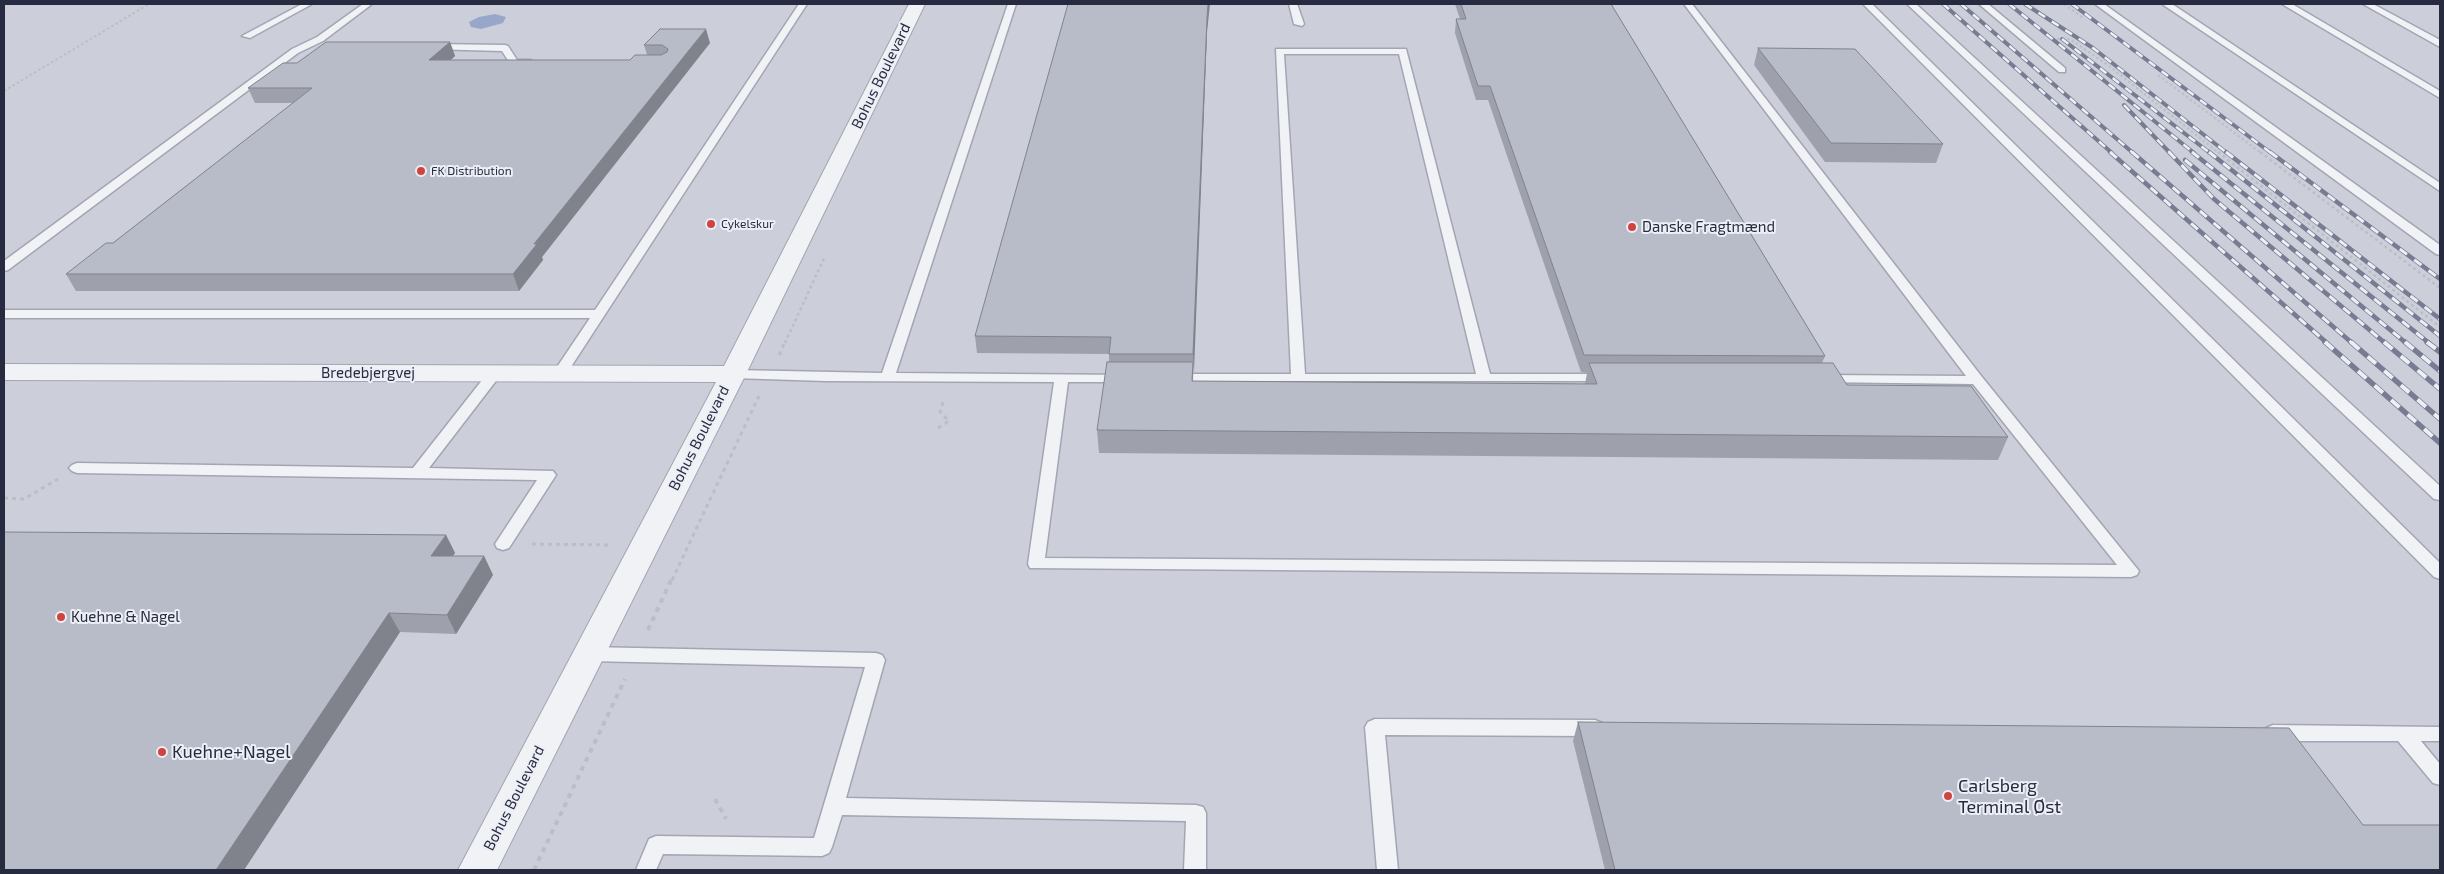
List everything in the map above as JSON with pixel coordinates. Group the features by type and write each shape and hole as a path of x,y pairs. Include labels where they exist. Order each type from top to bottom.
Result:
{"street":[{"name":"Bohus Boulevard","path":"476,870 733,374 917,4"},
{"name":"Bredebjergvej","path":"4,372 733,374"}],"lane":[{"path":"247,36 308,4"},
{"path":"4,267 295,51 320,39 368,4"},
{"path":"560,373 803,4"},
{"path":"888,376 1012,4"},
{"path":"1294,4 1299,24"},
{"path":"1062,377 1036,564 2130,571 1977,380 1688,4"},
{"path":"1867,4 2440,573"},
{"path":"1911,4 2440,495"},
{"path":"1983,4 2062,70"},
{"path":"2099,4 2440,251"},
{"path":"2166,4 2440,188"},
{"path":"2286,4 2440,95"},
{"path":"2367,4 2440,44"},
{"path":"305,46 324,46"},
{"path":"420,47 505,48 514,63 542,63"},
{"path":"1298,378 1279,51 1403,51 1484,378"},
{"path":"4,314 598,314"},
{"path":"417,474 495,373"},
{"path":"733,374 825,377 1141,378"},
{"path":"1161,378 1622,378"},
{"path":"1809,379 1977,380"},
{"path":"77,468 417,474 548,474 503,544"},
{"path":"588,654 876,660 822,847 656,845 646,870"},
{"path":"1387,870 1375,727 1615,728"},
{"path":"2253,732 2440,734"},
{"path":"2403,734 2440,777"},
{"path":"834,806 1196,813 1195,870"}],"path":[{"path":"4,91 149,4"},
{"path":"2064,4 2087,22"},
{"path":"2024,39 2070,39 2089,52 2440,327"},
{"path":"2158,75 2440,288"},
{"path":"534,870 829,247"},
{"path":"938,428 949,421 940,412 949,377"},
{"path":"4,498 24,499 77,468"},
{"path":"503,544 644,546"}],"shaded area":[{"path":"4,4 2440,4 2440,870 4,870"}],"water":[{"path":"495,14 506,17 503,23 481,29 471,27 469,22 479,17"}],"building":[{"path":"1068,4 1208,4 1193,354 1109,354 1111,337 975,336"},
{"path":"1461,4 1611,4 1825,356 1584,355 1490,86 1478,86 1456,19 1466,19"},
{"name":"FK Distribution","path":"660,29 706,29 534,244 537,244 513,274 66,274 106,243 113,243 312,88 248,88 283,63 297,63 326,42 450,42 429,60 630,60 635,55 661,55 667,52 668,49 662,45 644,45"},
{"path":"1758,48 1855,49 1943,144 1831,143"},
{"path":"1107,362 1193,362 1192,381 1597,384 1589,363 1833,363 1847,385 1971,386 2008,437 1097,430"},
{"name":"Kuehne+Nagel","path":"4,532 446,535 431,556 484,556 447,615 389,613 216,870 4,870"},
{"name":"Carlsberg Terminal Øst","path":"1578,722 2289,728 2363,825 2440,825 2440,870 1615,870"}],"railway":[{"path":"1943,4 2112,153"},
{"path":"1961,4 2133,153"},
{"path":"2009,4 2194,153"},
{"path":"2025,4 2093,48 2227,153"},
{"path":"2072,4 2271,153"},
{"path":"2062,39 2210,153"},
{"path":"2124,105 2170,153"},
{"path":"2110,152 2327,343"},
{"path":"2132,152 2352,343"},
{"path":"2169,152 2214,199 2385,343"},
{"path":"2192,152 2429,343"},
{"path":"2209,152 2440,336"},
{"path":"2226,152 2440,319"},
{"path":"2270,152 2440,279"},
{"path":"2185,160 2406,343"},
{"path":"2325,342 2440,443"},
{"path":"2351,342 2440,419"},
{"path":"2384,342 2440,389"},
{"path":"2405,342 2440,371"},
{"path":"2427,342 2440,352"}],"place":[{"name":"FK Distribution","path":"421,171"},
{"name":"Cykelskur","path":"711,224"},
{"name":"Danske Fragtmænd","path":"1632,227"},
{"name":"Kuehne & Nagel","path":"61,617"},
{"name":"Kuehne+Nagel","path":"162,752"},
{"name":"Carlsberg Terminal Øst","path":"1948,796"}]}
